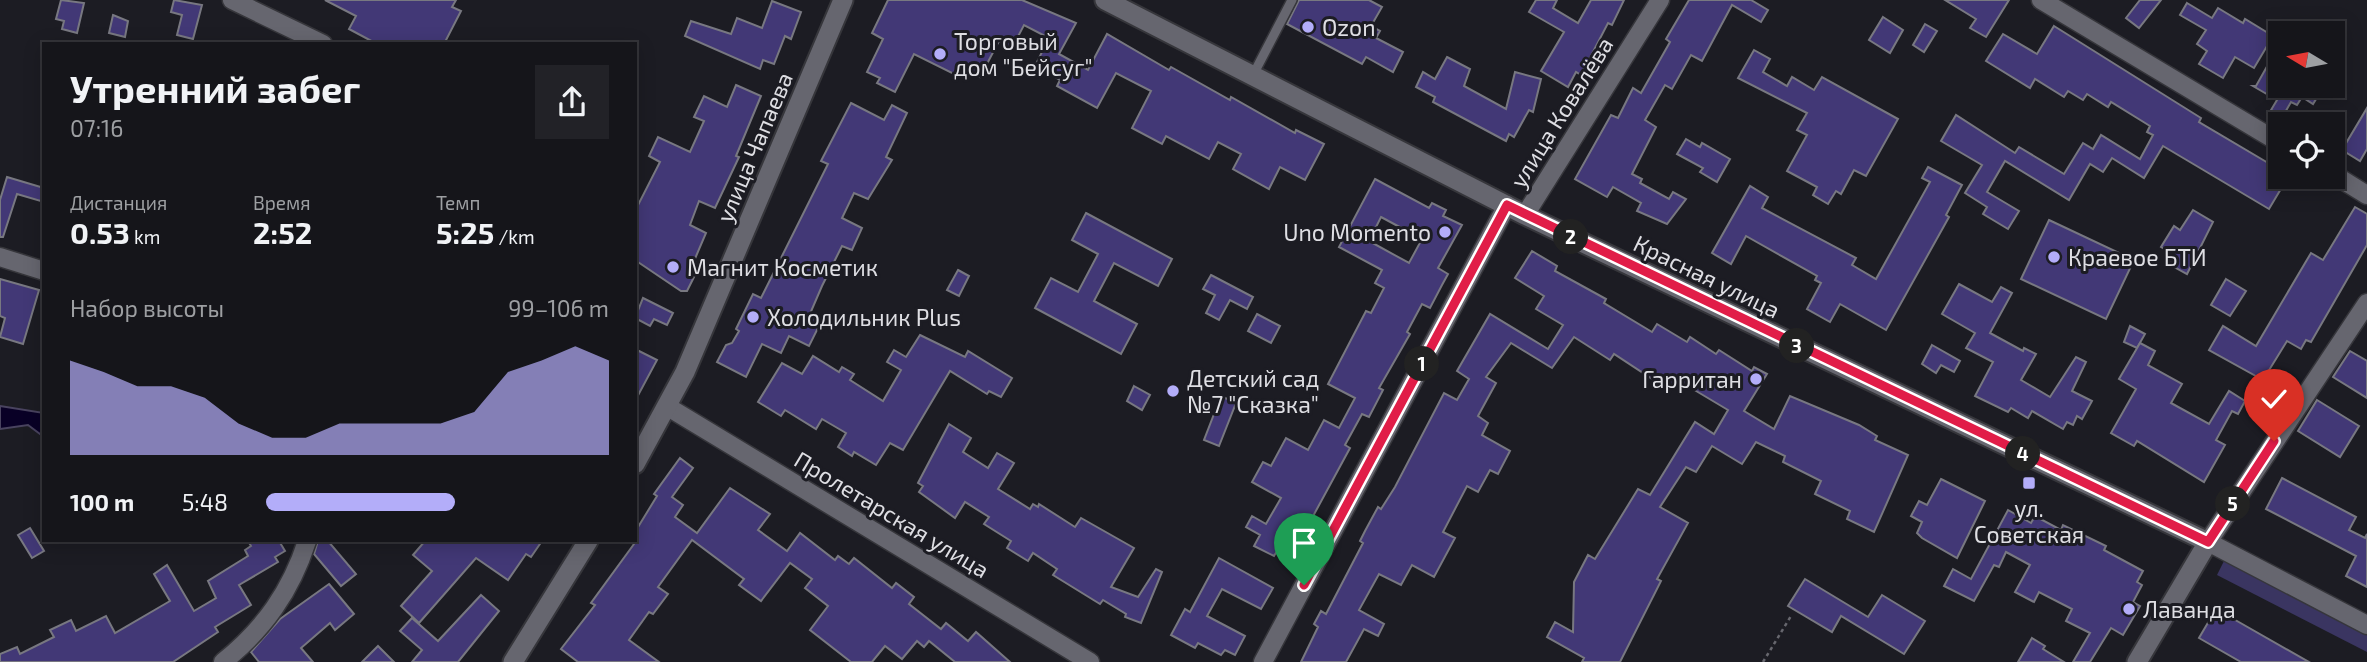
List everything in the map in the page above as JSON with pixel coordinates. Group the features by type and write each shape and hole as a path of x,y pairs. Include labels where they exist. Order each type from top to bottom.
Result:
{"street":[{"path":"232,0 319,42"},
{"name":"улица Чапаева","path":"637,458 668,407 843,0"},
{"name":"Красная улица","path":"1105,0 1525,215 2208,542 2367,625"},
{"name":"улица Ковалёва","path":"1525,215 1660,0"},
{"path":"2041,0 2268,136"},
{"path":"2345,181 2367,195"},
{"name":"улица Ковалёва","path":"1263,662 1507,205"},
{"path":"0,257 42,270"},
{"path":"2137,662 2208,542 2367,303"},
{"name":"Пролетарская улица","path":"668,407 1090,662"},
{"path":"223,662 262,626 280,603 299,568 307,542"},
{"path":"513,662 587,542"}],"lane":[{"path":"1253,75 1292,0"}],"path":[{"path":"1763,662 1791,616"}],"shaded area":[{"path":"0,406 42,413 42,436 28,425 0,429"},
{"path":"2225,559 2367,632 2367,652 2217,575"}],"building":[{"path":"61,0 84,3 77,33 62,29 64,21 56,19"},
{"path":"174,0 202,5 193,39 177,35 182,15 171,12"},
{"path":"325,0 456,0 452,7 461,11 445,42 373,42 349,29 356,16"},
{"path":"888,0 1022,0 1076,23 1059,54 1088,70 1107,34 1169,70 1171,67 1295,133 1296,130 1324,144 1305,180 1280,167 1269,189 1233,169 1241,154 1218,142 1209,159 1166,136 1162,144 1132,128 1151,91 1116,73 1097,108 1057,86 1060,80 1035,66 1049,38 1024,25 1012,48 999,41 980,77 961,66 956,75 914,54 895,92 877,83 880,78 867,72 883,39 872,33"},
{"path":"1299,0 1369,0 1382,7 1371,26 1380,31 1376,38 1403,52 1393,72 1366,57 1362,64 1287,24"},
{"path":"1536,0 1557,0 1553,8 1578,23 1591,0 1624,0 1612,25 1608,23 1581,75 1576,72 1568,87 1541,71 1564,32 1529,12"},
{"path":"1689,0 1751,0 1768,10 1761,22 1732,5 1702,61 1691,55 1672,89 1665,85 1645,120 1656,127 1632,174 1642,179 1640,183 1669,199 1673,192 1686,199 1667,224 1637,211 1641,203 1613,187 1607,197 1575,179 1611,115 1618,118 1633,88 1641,93 1670,42 1666,39"},
{"path":"1945,0 2009,0 1986,37 1970,28 1976,19"},
{"path":"2140,0 2161,0 2139,28 2126,18"},
{"path":"772,1 801,12 791,39 785,36 774,64 763,60 760,69 685,36 691,21 731,34 737,18 762,28"},
{"path":"2187,3 2212,18 2218,8 2243,23 2245,19 2268,33 2268,44 2254,68 2235,57 2223,78 2199,64 2207,51 2197,44 2206,30 2180,15"},
{"path":"113,15 128,21 125,37 109,33"},
{"path":"1883,17 1903,30 1890,53 1869,40"},
{"path":"1925,24 1937,31 1924,52 1913,45"},
{"path":"2054,26 2201,118 2199,122 2268,163 2268,189 2281,189 2269,209 2163,146 2144,178 2112,158 2103,172 2090,164 2069,200 2005,161 1987,192 2019,211 2008,229 1983,214 1987,207 1965,193 1982,165 1941,141 1956,115 2015,153 2019,147 2064,174 2083,143 2093,149 2101,135 2140,159 2153,135 2147,132 2150,126 2111,102 2108,107 2087,94 2083,100 2068,91 2064,97 2035,79 2030,88 1986,61 2003,34 2037,54"},
{"path":"1754,50 1770,59 1763,72 1787,86 1792,77 1814,90 1822,77 1898,119 1866,176 1854,170 1841,194 1836,191 1828,204 1813,195 1817,187 1787,171 1807,135 1797,130 1807,113 1738,78"},
{"path":"1447,57 1470,69 1464,86 1506,109 1515,72 1541,79 1533,112 1529,110 1514,137 1509,134 1506,141 1433,102 1435,97 1416,87 1423,72 1435,79"},
{"path":"2268,65 2268,95 2253,86 2256,86"},
{"path":"736,85 761,96 736,156 739,157 715,208 699,201 690,225 706,233 694,261 700,265 687,291 681,291 637,261 637,207 660,162 649,156 658,137 690,152 704,121 694,117 704,96 727,107"},
{"path":"2274,98 2301,98 2297,105 2291,102 2285,112 2271,110 2277,100"},
{"path":"2304,98 2317,98 2313,104"},
{"path":"851,103 884,120 892,105 907,113 886,157 892,160 868,199 854,193 842,218 862,228 852,250 842,246 822,286 809,316 821,322 809,346 789,336 781,353 762,344 746,377 717,362 726,345 732,343 739,331 736,329 753,294 761,298 828,164 821,161"},
{"path":"2367,108 2367,149 2360,161 2345,152 2345,145"},
{"path":"1686,139 1700,147 1702,143 1730,159 1717,182 1700,172 1703,168 1677,154"},
{"path":"1928,167 1962,185 1946,215 1949,217 1886,330 1840,304 1830,322 1807,309 1821,283 1815,280 1817,276 1746,236 1731,264 1712,253 1750,186 1768,197 1762,208 1856,258 1852,265 1876,279 1930,182 1922,178"},
{"path":"7,177 42,187 42,201 17,194 3,237 0,237 0,200"},
{"path":"1375,179 1429,208 1432,203 1446,210 1443,216 1462,225 1438,268 1448,274 1430,308 1422,304 1407,332 1410,334 1379,388 1383,390 1369,417 1362,414 1345,445 1350,448 1305,531 1289,558 1277,551 1274,556 1254,546 1260,535 1246,527 1252,516 1266,524 1281,498 1252,482 1263,462 1271,466 1286,438 1308,450 1324,420 1339,428 1355,398 1328,384 1366,311 1371,313 1384,288 1375,283 1382,270 1339,247","holes":["1381,217 1422,239 1409,263 1369,241"]},
{"path":"2355,207 2367,214 2367,245 2311,342 2306,340 2301,349 2287,341 2263,380 2209,350 2223,326 2256,346 2311,253 2323,260"},
{"path":"2193,210 2213,222 2187,274 2169,264 2174,255 2161,247 2174,226 2180,230"},
{"path":"1086,213 1172,259 1158,286 1114,263 1094,301 1137,324 1121,354 1035,308 1051,278 1078,292 1098,254 1072,240"},
{"path":"2049,220 2134,260 2106,319 2021,279"},
{"path":"1532,251 1557,266 1555,271 1606,299 1604,303 1652,332 1657,324 1687,342 1690,337 1716,354 1719,350 1752,371 1754,367 1767,374 1744,411 1774,429 1790,396 1859,425 1877,436 1875,440 1908,455 1874,532 1847,519 1850,511 1815,494 1821,481 1783,462 1785,456 1756,442 1742,464 1712,446 1696,472 1686,467 1660,507 1688,523 1657,579 1661,581 1620,662 1582,662 1584,658 1547,637 1555,622 1573,632 1574,582 1588,555 1595,559 1638,489 1650,495 1695,422 1714,434 1728,410 1676,379 1669,390 1614,354 1610,360 1574,337 1552,368 1511,343 1486,377 1496,383 1478,416 1488,423 1482,435 1510,451 1498,474 1490,470 1478,492 1467,486 1443,532 1455,538 1434,577 1412,565 1401,585 1379,574 1359,610 1384,624 1378,636 1364,629 1346,662 1301,662 1318,627 1314,624 1321,611 1326,614 1363,543 1360,541 1365,531 1378,507 1381,509 1395,487 1444,393 1457,400 1469,379 1457,371 1490,314 1548,349 1563,325 1536,309 1544,296 1515,278"},
{"path":"958,270 969,276 959,296 947,290"},
{"path":"1211,275 1253,297 1247,309 1230,300 1219,320 1206,313 1215,295 1203,289"},
{"path":"0,279 39,290 23,344 0,337 5,318 0,316"},
{"path":"2226,279 2246,291 2230,316 2211,305"},
{"path":"1959,284 1992,302 2001,287 2012,293 1990,333 2023,351 2024,348 2036,354 2021,380 2050,397 2076,357 2086,362 2072,391 2092,401 2082,419 2077,416 2073,425 2067,422 2063,429 2032,411 2028,418 2011,408 2008,412 1975,396 1993,362 1966,348 1975,333 1942,314"},
{"path":"643,298 673,313 667,325 654,319 650,326 637,319"},
{"path":"1257,314 1280,326 1271,343 1248,331"},
{"path":"2130,326 2145,334 2137,348 2124,342"},
{"path":"920,335 965,357 968,351 1012,378 1001,397 989,391 987,394 950,371 903,450 890,443 876,465 854,452 852,456 838,447 846,433 822,419 816,429 785,410 781,416 758,402 782,363 802,374 813,356 839,372 842,367 854,374 850,380 883,401 901,370 887,362 894,350 906,357"},
{"path":"2140,343 2155,351 2148,365 2182,384 2171,403 2209,424 2229,391 2245,401 2238,414 2232,411 2216,440 2225,445 2204,482 2137,441 2134,446 2111,433 2136,389 2119,379"},
{"path":"1932,345 1960,361 1954,372 1941,365 1936,373 1922,364"},
{"path":"637,350 657,360 637,397"},
{"path":"2350,351 2367,361 2367,398 2333,377"},
{"path":"1134,386 1150,395 1142,410 1127,401"},
{"path":"1221,396 1236,403 1219,446 1204,440"},
{"path":"2317,400 2359,426 2340,457 2298,431"},
{"path":"949,424 971,438 963,452 988,468 997,453 1014,463 998,489 1030,509 1033,504 1038,507 1039,504 1075,527 1081,518 1134,548 1111,587 1138,597 1156,569 1162,572 1141,623 1125,617 1126,614 1103,600 1100,604 1053,575 1057,569 1033,553 1028,561 1007,548 1011,541 984,524 989,517 965,502 955,518 919,492 923,486 918,483"},
{"path":"680,458 693,468 672,497 683,505 675,517 697,533 730,488 770,514 758,530 787,551 800,533 835,560 838,556 849,564 854,558 892,588 896,583 914,597 909,604 941,629 946,623 968,641 976,632 1010,662 955,662 929,641 924,647 917,641 902,659 885,646 872,662 851,662 810,630 828,606 805,588 812,579 790,563 761,601 739,585 744,579 692,540 658,587 668,594 653,614 649,612 629,640 659,662 578,662 561,649 595,605 591,603 634,544 631,542 637,542 637,529 657,496 654,494"},
{"path":"2282,478 2356,517 2349,530 2365,538 2367,534 2367,587 2346,576 2356,556 2266,509"},
{"path":"1941,479 1985,501 1957,558 1922,538 1917,533 1922,522 1911,516 1919,501 1927,505"},
{"path":"2008,510 2031,523 2035,516 2061,530 2063,525 2106,546 2104,550 2143,571 2137,582 2142,585 2133,602 2140,606 2123,635 2111,628 2090,662 2073,662 2090,633 2066,621 2072,609 2039,592 2034,602 2015,592 2030,565 2006,552 1999,567 1994,565 1974,601 1944,586 1953,569 1971,579"},
{"path":"30,528 44,551 32,558 18,535"},
{"path":"249,542 280,542 285,551 275,557 278,562 239,585 251,605 215,627 218,632 173,662 0,662 0,654 17,647 20,654 54,637 50,630 71,620 76,631 106,616 115,633 170,601 154,574 167,565 194,611 216,598 208,581 248,556 245,550 251,546"},
{"path":"318,542 329,542 356,574 341,586 314,554"},
{"path":"424,542 541,542 531,557 526,554 508,580 476,558 419,623 401,606 432,571 413,555"},
{"path":"1219,558 1273,588 1261,609 1222,589 1207,616 1245,636 1235,655 1225,650 1221,655 1198,643 1195,648 1171,635 1185,609 1190,612"},
{"path":"1805,579 1868,617 1882,595 1925,621 1904,654 1841,616 1832,632 1788,606"},
{"path":"329,584 354,614 335,630 330,623 301,648 313,662 259,662 251,652 280,619"},
{"path":"481,595 499,611 458,662 412,662 422,650 400,631 412,618 438,641"},
{"path":"2216,609 2309,662 2241,662 2199,638"},
{"path":"2032,638 2045,646 2043,649 2064,662 2018,662"},
{"path":"378,646 394,662 362,662"}],"place":[{"name":"Ozon","path":"1308,27"},
{"name":"Торговый дом \"Бейсуг\"","path":"940,54"},
{"name":"Uno Momento","path":"1445,232"},
{"name":"Краевое БТИ","path":"2054,257"},
{"name":"Магнит Косметик","path":"673,267"},
{"name":"Холодильник Plus","path":"753,317"},
{"name":"Гарритан","path":"1756,379"},
{"name":"Детский сад №7 \"Сказка\"","path":"1173,391"},
{"name":"ул. Советская","path":"2029,483"},
{"name":"Лаванда","path":"2129,609"}],"route":[{"path":"1304,585 1507,205 2208,542 2274,441"}]}
